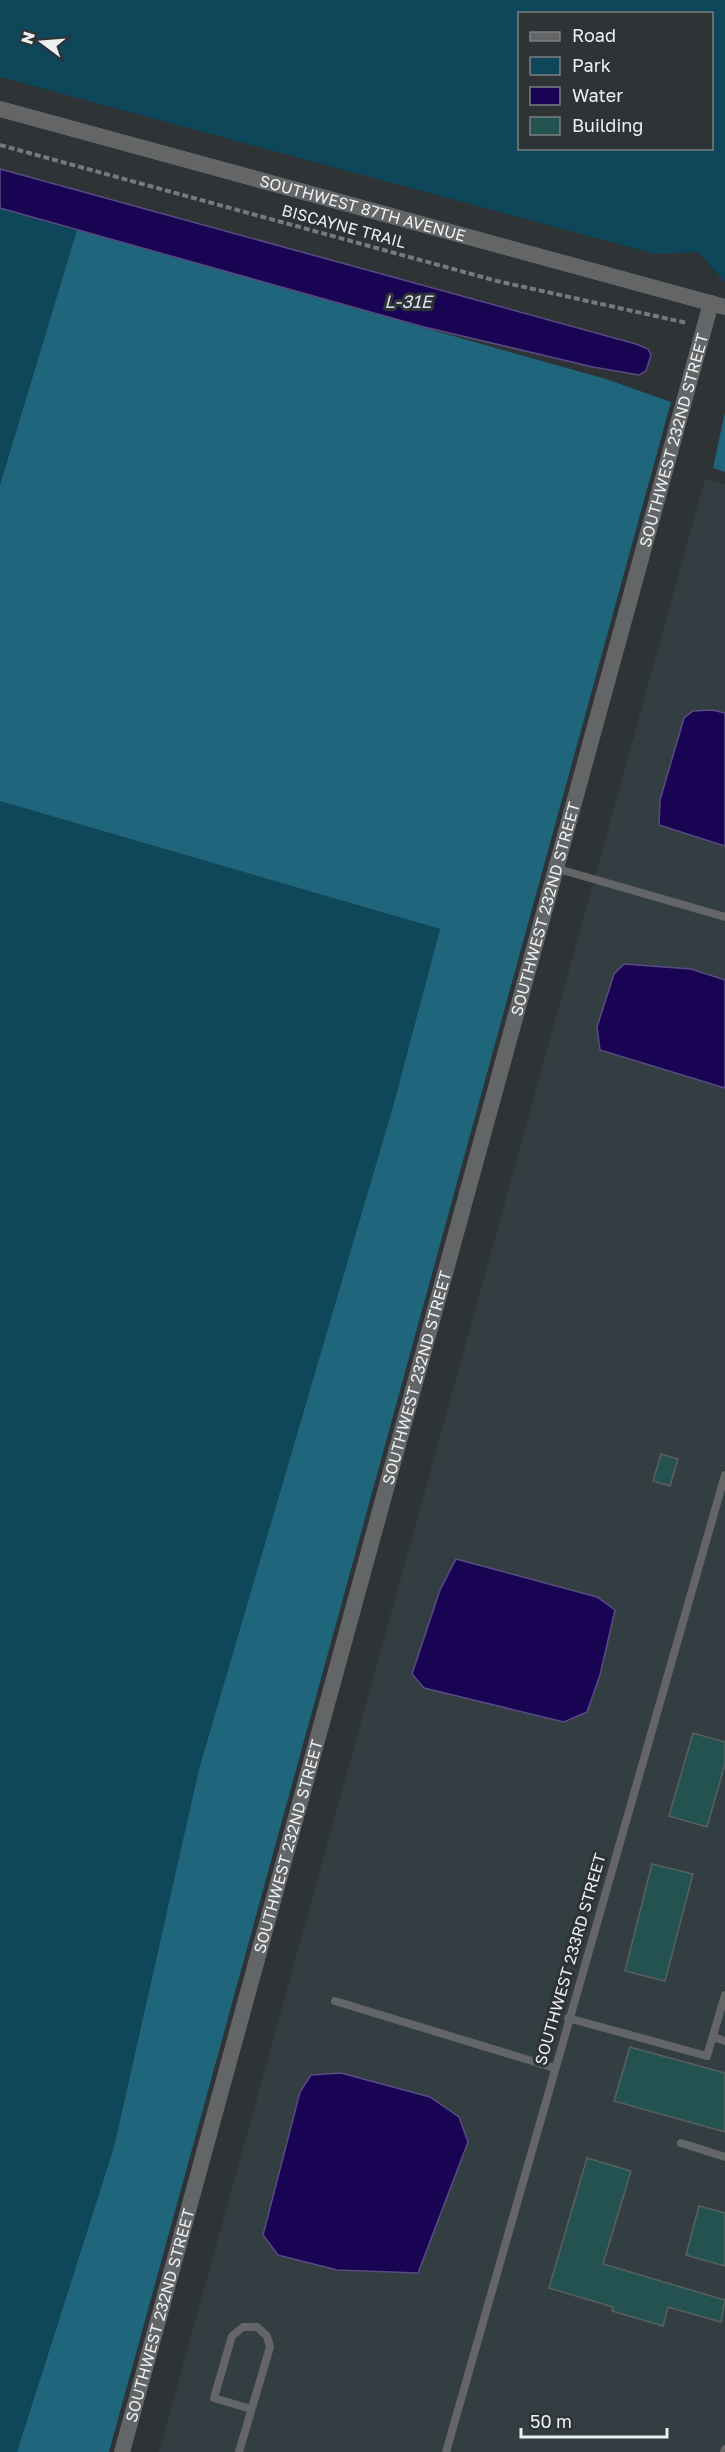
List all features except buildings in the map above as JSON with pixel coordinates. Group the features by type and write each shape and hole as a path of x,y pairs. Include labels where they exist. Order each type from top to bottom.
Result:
{"street":[{"name":"SOUTHWEST 87TH AVENUE","path":"0,109 718,305"},
{"name":"SOUTHWEST 232ND STREET","path":"122,2452 555,868 718,305"}],"lane":[{"path":"555,868 725,917"},
{"name":"SOUTHWEST 233RD STREET","path":"446,2452 568,2018 725,1475"},
{"path":"568,2018 707,2056 725,1995"},
{"path":"335,2001 555,2068"},
{"path":"713,2037 725,2041"},
{"path":"681,2143 725,2157"},
{"path":"239,2452 270,2347 267,2336 257,2327 243,2327 232,2336 214,2398 251,2409"}],"path":[{"name":"BISCAYNE TRAIL","path":"0,145 497,281 683,322"}],"shaded area":[{"path":"77,230 606,379 671,402 109,2452 17,2452 114,2147 199,1769 394,1103 440,929 0,801 0,485"},
{"path":"725,412 725,472 713,468"},
{"path":"705,479 725,484 725,2452 159,2452"}],"green space":[{"path":"0,0 725,0 725,282 698,252 655,254 0,77"},
{"path":"0,208 77,230 0,485"},
{"path":"0,801 440,929 394,1103 199,1769 114,2147 17,2452 0,2452"}],"water":[{"name":"L-31E","path":"0,169 636,344 648,349 651,355 646,371 639,375 593,367 424,327 0,208"},
{"path":"712,710 725,713 725,846 659,825 660,800 684,718 693,711"},
{"path":"624,964 691,969 725,980 725,1088 600,1050 597,1027 614,974"},
{"path":"456,1559 597,1597 615,1610 600,1675 587,1712 564,1722 424,1688 412,1674 440,1590"},
{"path":"341,2073 430,2097 459,2117 468,2142 418,2273 337,2270 278,2255 263,2235 300,2092 311,2075"}]}
